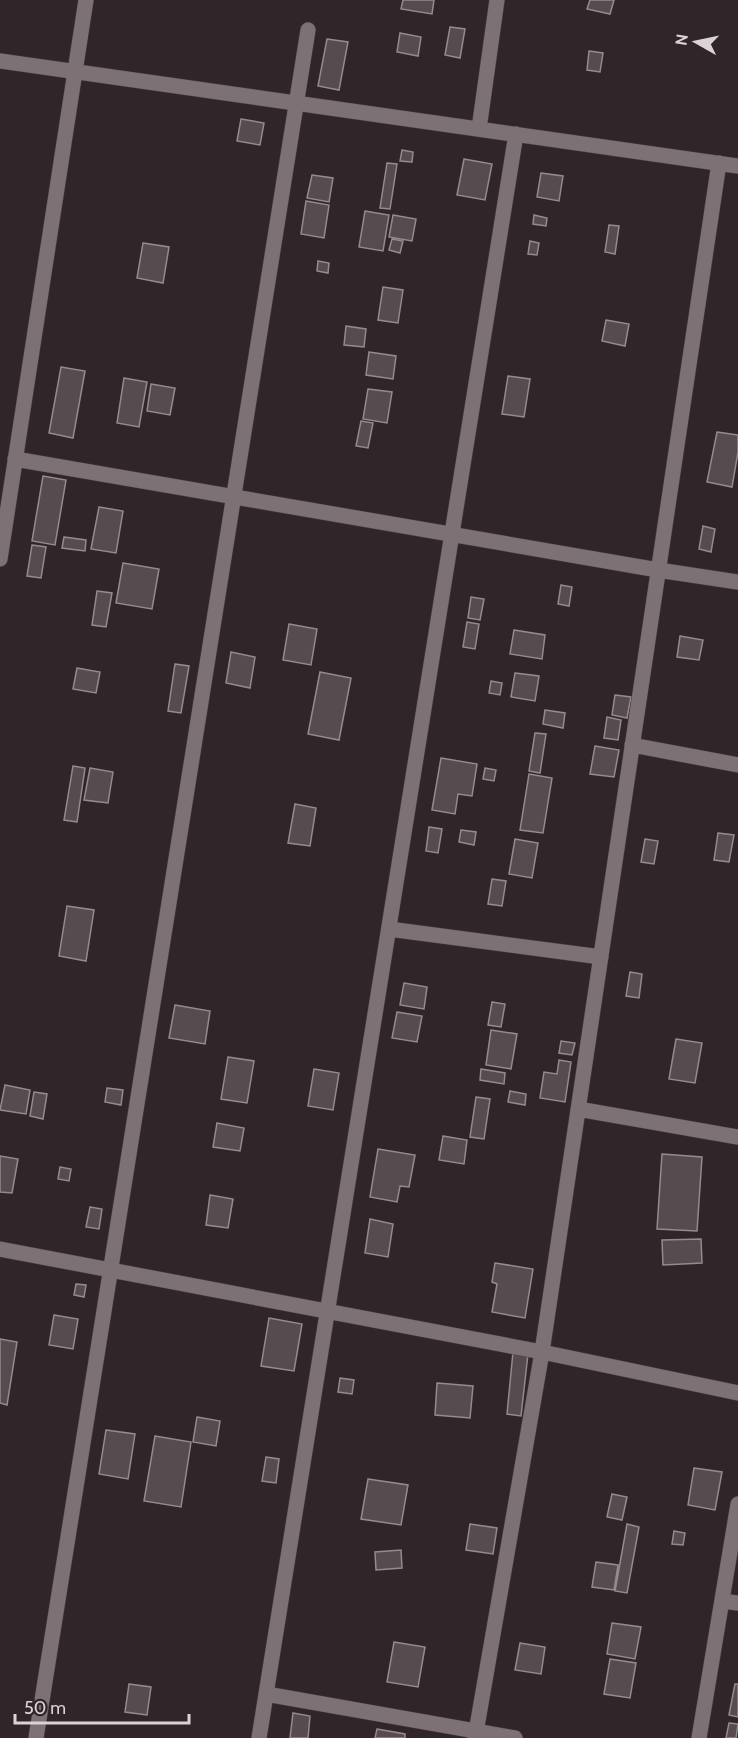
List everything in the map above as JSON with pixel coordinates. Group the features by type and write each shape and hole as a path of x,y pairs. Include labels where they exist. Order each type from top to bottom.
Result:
{"street":[{"path":"0,559 86,0"},
{"path":"479,129 497,0"},
{"path":"36,1738 308,30"},
{"path":"0,61 738,166"},
{"path":"259,1738 516,134"},
{"path":"476,1735 542,1352 719,163"},
{"path":"15,459 738,582"},
{"path":"632,745 738,765"},
{"path":"389,929 601,957"},
{"path":"578,1109 738,1137"},
{"path":"0,1249 542,1352 738,1392"},
{"path":"699,1738 738,1504"},
{"path":"722,1601 738,1604"},
{"path":"266,1694 476,1735 515,1738"}],"building":[{"path":"403,0 434,0 432,14 401,9"},
{"path":"590,0 614,0 610,14 587,9"},
{"path":"450,27 465,29 460,58 445,55"},
{"path":"400,33 421,37 418,56 397,52"},
{"path":"327,39 348,42 339,90 318,86"},
{"path":"589,51 603,53 600,72 587,70"},
{"path":"241,119 264,123 260,145 237,141"},
{"path":"402,150 413,152 412,162 400,161"},
{"path":"464,159 492,164 485,200 457,195"},
{"path":"387,163 397,164 390,209 380,208"},
{"path":"541,173 563,176 559,201 537,197"},
{"path":"312,175 333,178 329,202 307,198"},
{"path":"306,201 329,205 324,238 301,234"},
{"path":"365,211 389,215 383,251 359,247"},
{"path":"393,215 416,219 412,241 389,237"},
{"path":"534,215 547,218 546,226 533,224"},
{"path":"609,225 619,226 615,254 605,252"},
{"path":"392,239 403,241 400,253 389,250"},
{"path":"530,241 539,243 537,255 528,254"},
{"path":"143,243 169,247 163,283 137,278"},
{"path":"318,261 329,263 328,273 317,271"},
{"path":"383,287 403,290 398,323 378,320"},
{"path":"606,320 629,324 625,346 602,341"},
{"path":"346,326 366,329 364,347 344,345"},
{"path":"369,352 396,356 393,379 366,375"},
{"path":"61,367 85,371 73,438 49,433"},
{"path":"508,376 530,379 524,417 502,414"},
{"path":"124,378 147,382 139,427 117,423"},
{"path":"151,384 175,388 170,415 147,411"},
{"path":"368,389 392,392 387,423 363,419"},
{"path":"361,421 373,423 368,448 356,446"},
{"path":"717,432 738,435 738,452 732,487 707,482"},
{"path":"43,476 66,480 55,545 32,541"},
{"path":"99,507 123,511 116,553 91,549"},
{"path":"703,526 715,529 711,552 699,549"},
{"path":"64,537 86,540 85,551 62,548"},
{"path":"32,545 46,547 41,578 27,576"},
{"path":"123,563 159,569 152,609 116,603"},
{"path":"561,585 572,587 569,606 558,604"},
{"path":"97,591 112,593 106,627 92,625"},
{"path":"471,597 484,599 480,620 468,618"},
{"path":"467,622 479,624 475,649 463,647"},
{"path":"289,624 317,629 311,665 283,660"},
{"path":"514,630 545,635 542,659 510,654"},
{"path":"680,636 703,640 699,660 677,657"},
{"path":"231,652 255,657 250,688 226,683"},
{"path":"175,664 189,666 181,713 168,711"},
{"path":"77,668 100,672 96,693 73,689"},
{"path":"320,672 351,678 339,740 308,734"},
{"path":"515,673 539,676 535,701 511,697"},
{"path":"491,681 502,683 500,695 489,693"},
{"path":"615,695 631,697 627,718 612,715"},
{"path":"545,710 565,713 563,728 543,724"},
{"path":"607,717 621,720 618,740 604,738"},
{"path":"535,733 546,734 540,773 529,771"},
{"path":"595,746 619,750 614,777 590,774"},
{"path":"441,758 477,764 472,796 458,794 455,814 432,810"},
{"path":"73,766 85,768 77,822 64,820"},
{"path":"90,768 113,772 108,803 84,800"},
{"path":"485,768 496,770 494,781 483,779"},
{"path":"529,774 552,778 543,833 520,830"},
{"path":"295,804 316,808 310,846 288,843"},
{"path":"429,827 442,829 438,853 426,851"},
{"path":"461,830 476,832 474,845 459,842"},
{"path":"718,833 734,835 729,862 714,860"},
{"path":"515,839 538,843 532,878 509,874"},
{"path":"645,839 658,841 654,864 641,862"},
{"path":"492,879 506,881 502,906 488,904"},
{"path":"67,906 94,910 86,961 59,956"},
{"path":"630,972 642,974 639,998 626,996"},
{"path":"404,983 427,987 424,1009 400,1005"},
{"path":"492,1002 505,1004 501,1027 488,1025"},
{"path":"175,1005 210,1011 205,1044 169,1038"},
{"path":"397,1012 422,1016 417,1042 392,1038"},
{"path":"491,1030 517,1034 511,1069 486,1065"},
{"path":"676,1039 702,1043 695,1083 669,1079"},
{"path":"561,1041 575,1043 572,1055 559,1053"},
{"path":"228,1057 254,1061 247,1103 221,1099"},
{"path":"559,1060 571,1062 565,1102 540,1098 544,1072 557,1074"},
{"path":"314,1069 339,1073 333,1110 308,1106"},
{"path":"481,1069 505,1073 504,1084 480,1080"},
{"path":"5,1085 30,1090 26,1114 0,1110"},
{"path":"107,1088 123,1090 121,1105 105,1102"},
{"path":"510,1091 526,1094 525,1105 508,1102"},
{"path":"34,1092 47,1094 43,1119 30,1116"},
{"path":"476,1097 490,1099 484,1139 470,1137"},
{"path":"217,1123 244,1128 240,1151 213,1147"},
{"path":"443,1136 467,1140 464,1164 439,1160"},
{"path":"378,1149 415,1155 409,1187 400,1186 397,1202 370,1197"},
{"path":"662,1154 702,1157 697,1231 657,1229"},
{"path":"0,1156 18,1159 12,1193 0,1192"},
{"path":"60,1167 71,1169 69,1181 58,1179"},
{"path":"210,1195 233,1199 228,1228 206,1225"},
{"path":"90,1207 102,1209 99,1229 86,1227"},
{"path":"370,1219 393,1224 388,1257 365,1253"},
{"path":"701,1239 702,1263 663,1265 662,1240"},
{"path":"495,1263 533,1269 525,1318 492,1312 497,1284 492,1282"},
{"path":"76,1284 86,1285 84,1297 74,1295"},
{"path":"54,1315 78,1319 73,1349 49,1345"},
{"path":"269,1318 302,1324 294,1371 261,1366"},
{"path":"0,1339 17,1342 7,1405 0,1403"},
{"path":"513,1352 528,1354 521,1416 507,1414"},
{"path":"340,1378 354,1380 352,1394 338,1392"},
{"path":"437,1383 473,1386 470,1418 435,1415"},
{"path":"197,1417 220,1421 216,1446 193,1442"},
{"path":"106,1430 135,1434 128,1479 99,1474"},
{"path":"155,1436 191,1442 181,1507 144,1501"},
{"path":"266,1457 279,1459 276,1483 262,1481"},
{"path":"694,1468 722,1472 715,1510 688,1505"},
{"path":"368,1479 408,1485 401,1525 361,1519"},
{"path":"612,1494 627,1497 622,1520 607,1517"},
{"path":"470,1524 497,1528 493,1554 466,1550"},
{"path":"627,1524 639,1527 627,1593 615,1591"},
{"path":"674,1531 685,1533 683,1545 672,1544"},
{"path":"401,1550 402,1568 376,1570 375,1552"},
{"path":"596,1562 618,1565 614,1590 592,1587"},
{"path":"612,1623 641,1627 635,1659 607,1654"},
{"path":"394,1642 425,1647 418,1687 387,1682"},
{"path":"520,1643 545,1647 541,1674 515,1670"},
{"path":"610,1659 636,1663 630,1698 604,1694"},
{"path":"129,1684 151,1687 147,1715 125,1712"},
{"path":"735,1684 738,1684 738,1717 729,1715"},
{"path":"293,1713 310,1716 308,1738 290,1738"},
{"path":"729,1723 738,1724 736,1738 726,1738"},
{"path":"377,1729 405,1734 405,1738 375,1738"}]}
